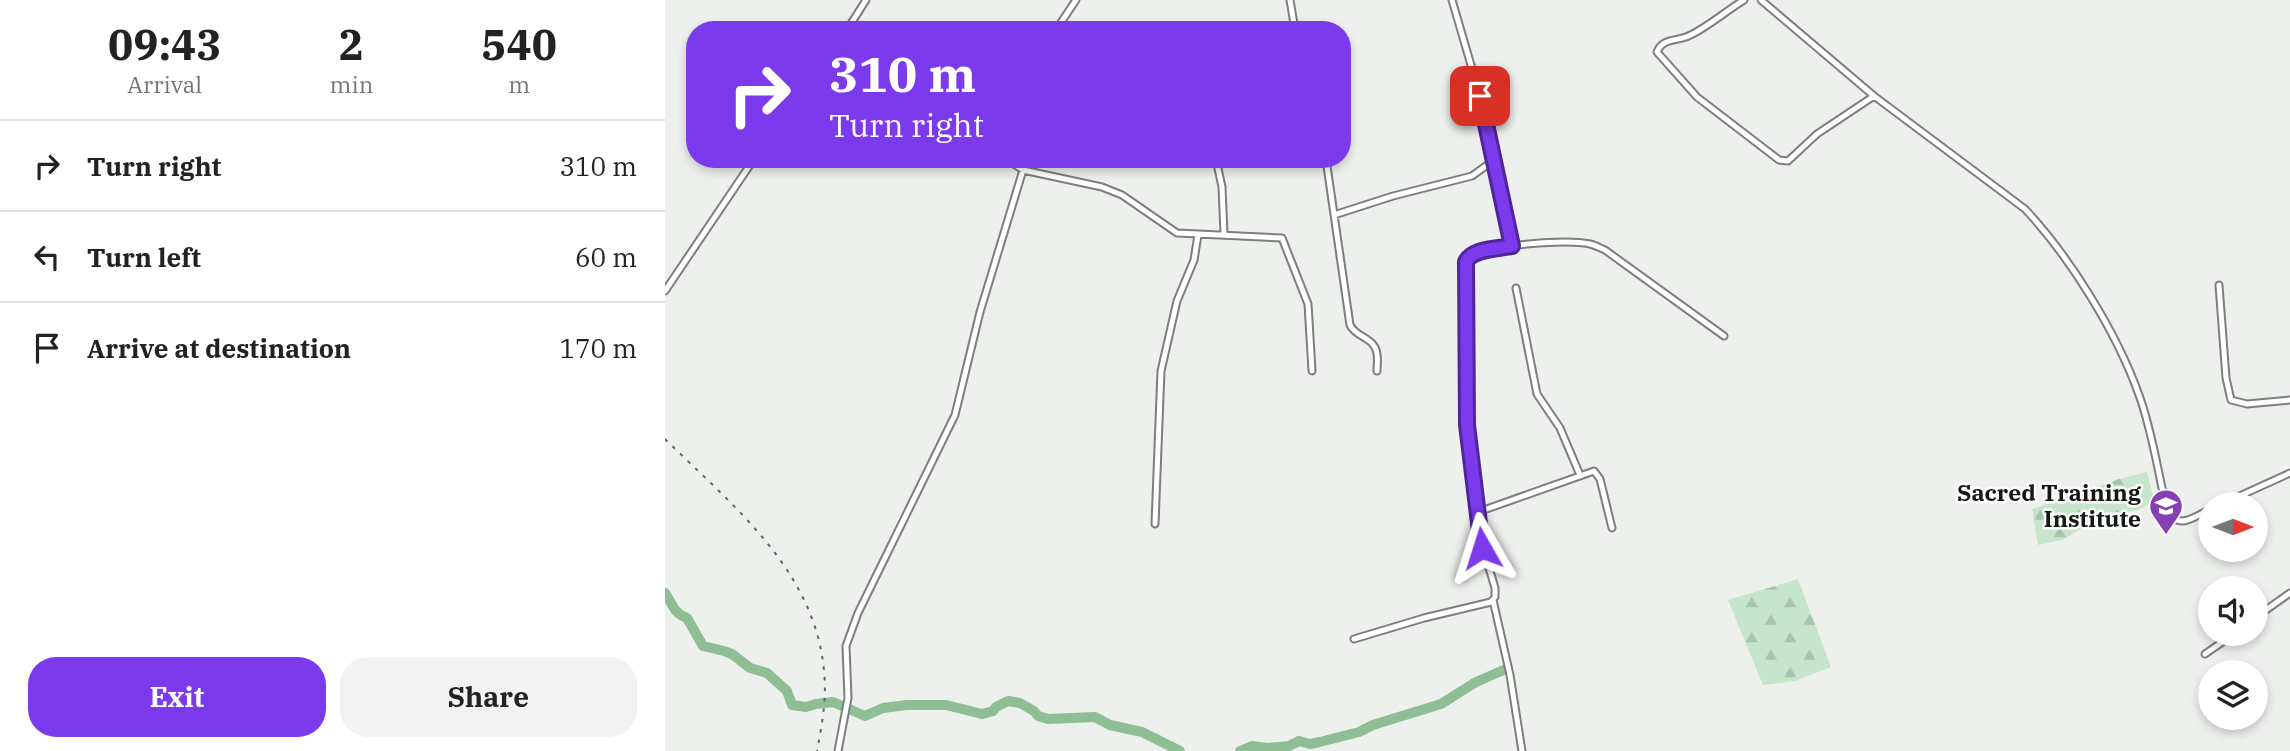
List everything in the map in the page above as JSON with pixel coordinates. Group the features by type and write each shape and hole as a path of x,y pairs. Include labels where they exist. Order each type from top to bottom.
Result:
{"street":[{"path":"853,21 866,0"},
{"path":"1062,21 1076,0"},
{"path":"1290,0 1294,21"},
{"path":"1452,0 1480,96 1512,246"},
{"path":"1744,0 1687,37 1667,41 1657,52 1697,97 1779,160 1788,161 1817,134 1874,96"},
{"path":"1761,0 1874,96 2025,209 2037,222 2095,304 2121,353 2143,408 2168,514 2172,519 2183,522 2198,515"},
{"path":"1335,215 1392,196 1472,176 1494,160"},
{"path":"665,292 748,168"},
{"path":"1020,168 1102,187 1122,195 1177,233 1279,237 1284,240 1308,304 1312,371"},
{"path":"1218,168 1224,234"},
{"path":"1327,168 1351,329 1368,338 1375,347 1377,372"},
{"path":"838,751 847,713 846,646 851,630 955,415 980,312 1023,170"},
{"path":"1155,524 1161,371 1177,301 1194,260 1198,235"},
{"path":"1522,751 1510,675 1493,600 1495,588 1482,548 1467,425 1467,258 1473,253 1512,246 1587,243 1598,247 1724,336"},
{"path":"2219,285 2226,377 2231,400 2247,404 2290,400"},
{"path":"1516,288 1537,394 1560,428 1580,475"},
{"path":"1478,512 1594,471 1598,474 1612,527"},
{"path":"2248,492 2290,473"},
{"path":"2268,609 2290,593"},
{"path":"1355,639 1493,600"},
{"path":"2205,654 2217,646"}],"green space":[{"path":"2147,472 2154,500 2141,509 2083,528 2062,540 2038,545 2032,509"},
{"path":"1798,579 1831,667 1795,681 1763,685 1728,600"}],"waterway":[{"path":"665,593 676,611 687,618 703,646 732,654 750,668 767,673 787,691 792,705 806,707 833,702 865,716 883,708 907,705 946,705 982,714 993,711 1008,701 1020,703 1038,716 1048,719 1095,717 1110,725 1142,732 1180,751"},
{"path":"1240,751 1252,746 1289,746 1299,741 1310,744 1359,732 1373,725 1441,704 1476,682 1506,669"}],"railway":[{"path":"665,439 717,489 766,542 805,601 817,635 825,681 817,751"}],"place":[{"name":"Sacred Training Institute","path":"2166,536"}],"route":[{"path":"1480,96 1512,246 1473,253 1466,262 1467,425 1482,548"}]}
